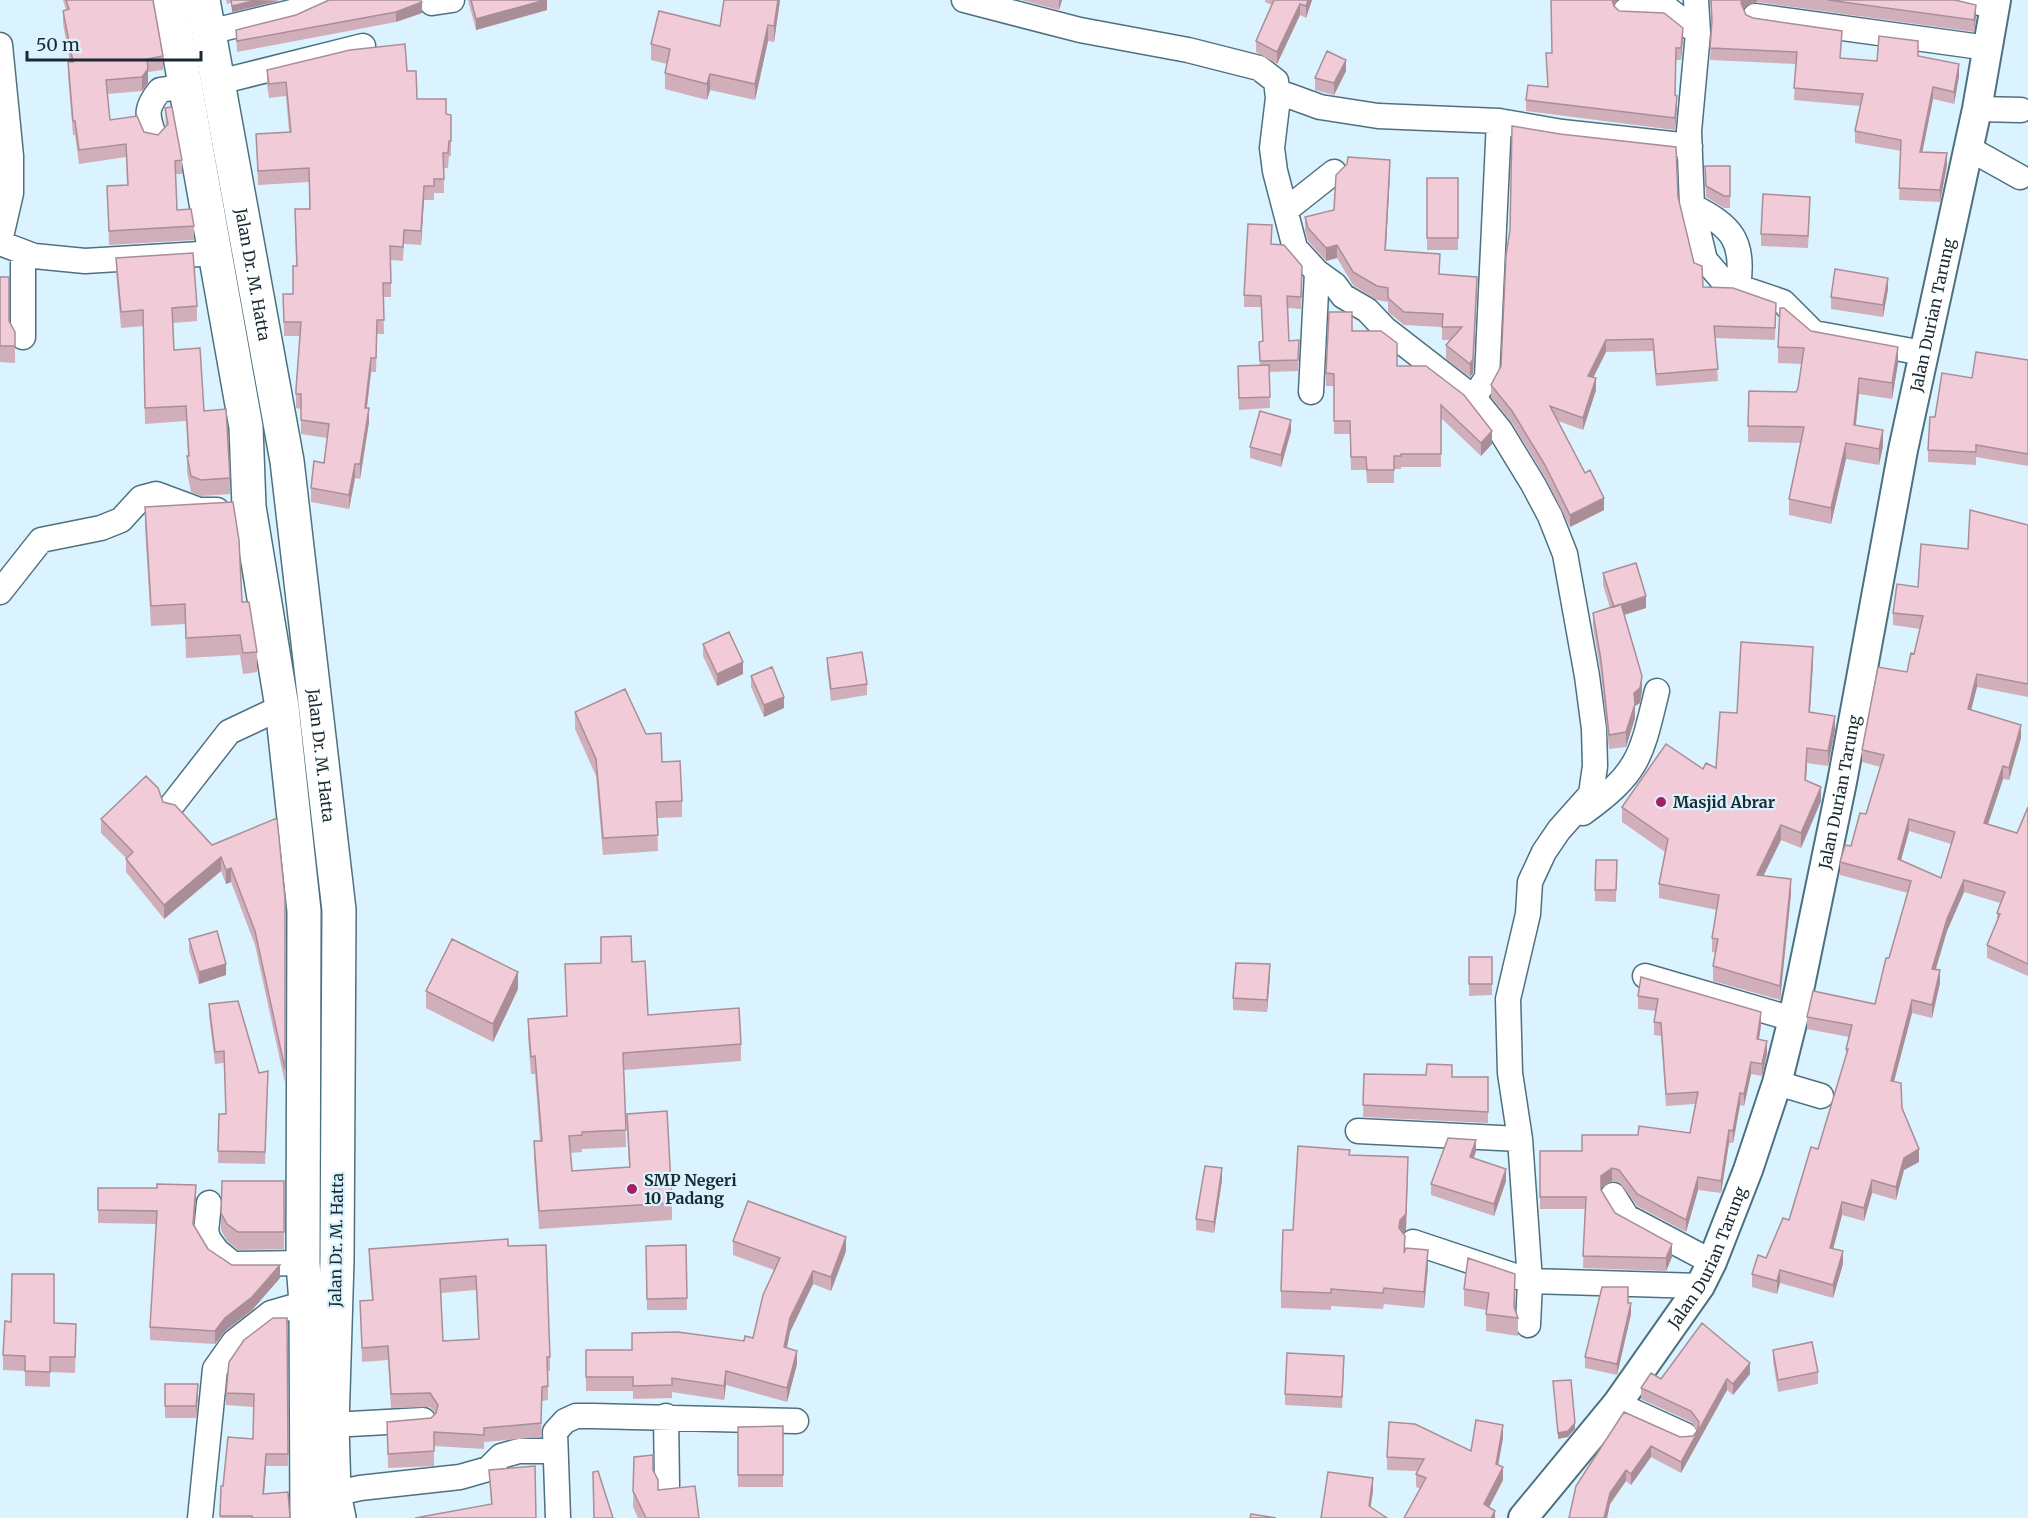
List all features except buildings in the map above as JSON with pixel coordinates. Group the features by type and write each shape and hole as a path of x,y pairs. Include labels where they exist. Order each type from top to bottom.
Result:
{"main road":[{"name":"Jalan Dr. M. Hatta","path":"170,0 188,86 246,427 249,507 282,707 304,911 303,1263 306,1303 307,1518"},
{"name":"Jalan Dr. M. Hatta","path":"203,0 287,461 339,910 337,1260 332,1425 337,1506"},
{"path":"188,86 219,82"}],"street":[{"path":"209,32 292,12 322,0"},
{"path":"429,0 432,3 452,0"},
{"path":"964,0 1080,30 1188,50 1259,68 1276,81 1278,98 1272,148 1295,248 1317,272 1335,285 1343,296 1367,310 1385,329 1474,398 1500,430 1550,516 1565,554 1594,729 1595,766 1591,794 1559,830 1544,852 1530,882 1528,914 1508,999 1510,1073 1520,1139 1530,1281 1528,1325"},
{"path":"1696,0 1698,33 1690,146 1692,206 1705,260 1724,282 1783,302 1814,333 1923,353"},
{"path":"1964,0 1996,3"},
{"name":"Jalan Durian Tarung","path":"1523,1518 1617,1404 1706,1274 1748,1170 1777,1083 1793,1019 1842,782 1900,461 1977,109 1996,3"},
{"path":"1626,10 1669,10 1698,33"},
{"path":"1755,16 1988,48"},
{"path":"0,45 11,156 11,193 0,242 34,256 85,261 217,253"},
{"path":"219,82 363,46"},
{"path":"154,135 147,114 149,104 160,90 188,86"},
{"path":"1278,98 1287,95 1320,107 1378,116 1499,121 1562,132 1690,146"},
{"path":"1977,109 2021,111"},
{"path":"1474,398 1487,377 1499,121"},
{"path":"1968,148 2020,177"},
{"path":"1287,210 1334,172"},
{"path":"1692,206 1720,220 1732,232 1739,249 1741,267 1738,287"},
{"path":"23,252 23,337"},
{"path":"1311,392 1317,272"},
{"path":"0,592 41,540 101,528 121,520 141,498 150,494 199,510 249,507"},
{"path":"1559,830 1602,799 1628,775 1641,752 1657,691"},
{"path":"172,805 229,732 282,707"},
{"path":"1645,976 1793,1019"},
{"path":"1777,1083 1821,1096"},
{"path":"1358,1131 1520,1139"},
{"path":"1613,1195 1627,1217 1706,1274"},
{"path":"209,1203 206,1232 209,1240 217,1251 233,1264 303,1263"},
{"path":"1413,1242 1530,1281 1706,1274"},
{"path":"200,1518 215,1369 234,1342 271,1314 306,1303"},
{"path":"1617,1404 1685,1435"},
{"path":"558,1518 555,1432 559,1425 576,1416 666,1416 796,1421"},
{"path":"666,1416 667,1485"},
{"path":"332,1425 423,1420"},
{"path":"337,1506 360,1488 460,1477 488,1469 501,1456 519,1451 555,1451"}],"place":[{"name":"Masjid Abrar","path":"1661,802"},
{"name":"SMP Negeri 10 Padang","path":"632,1189"}]}
